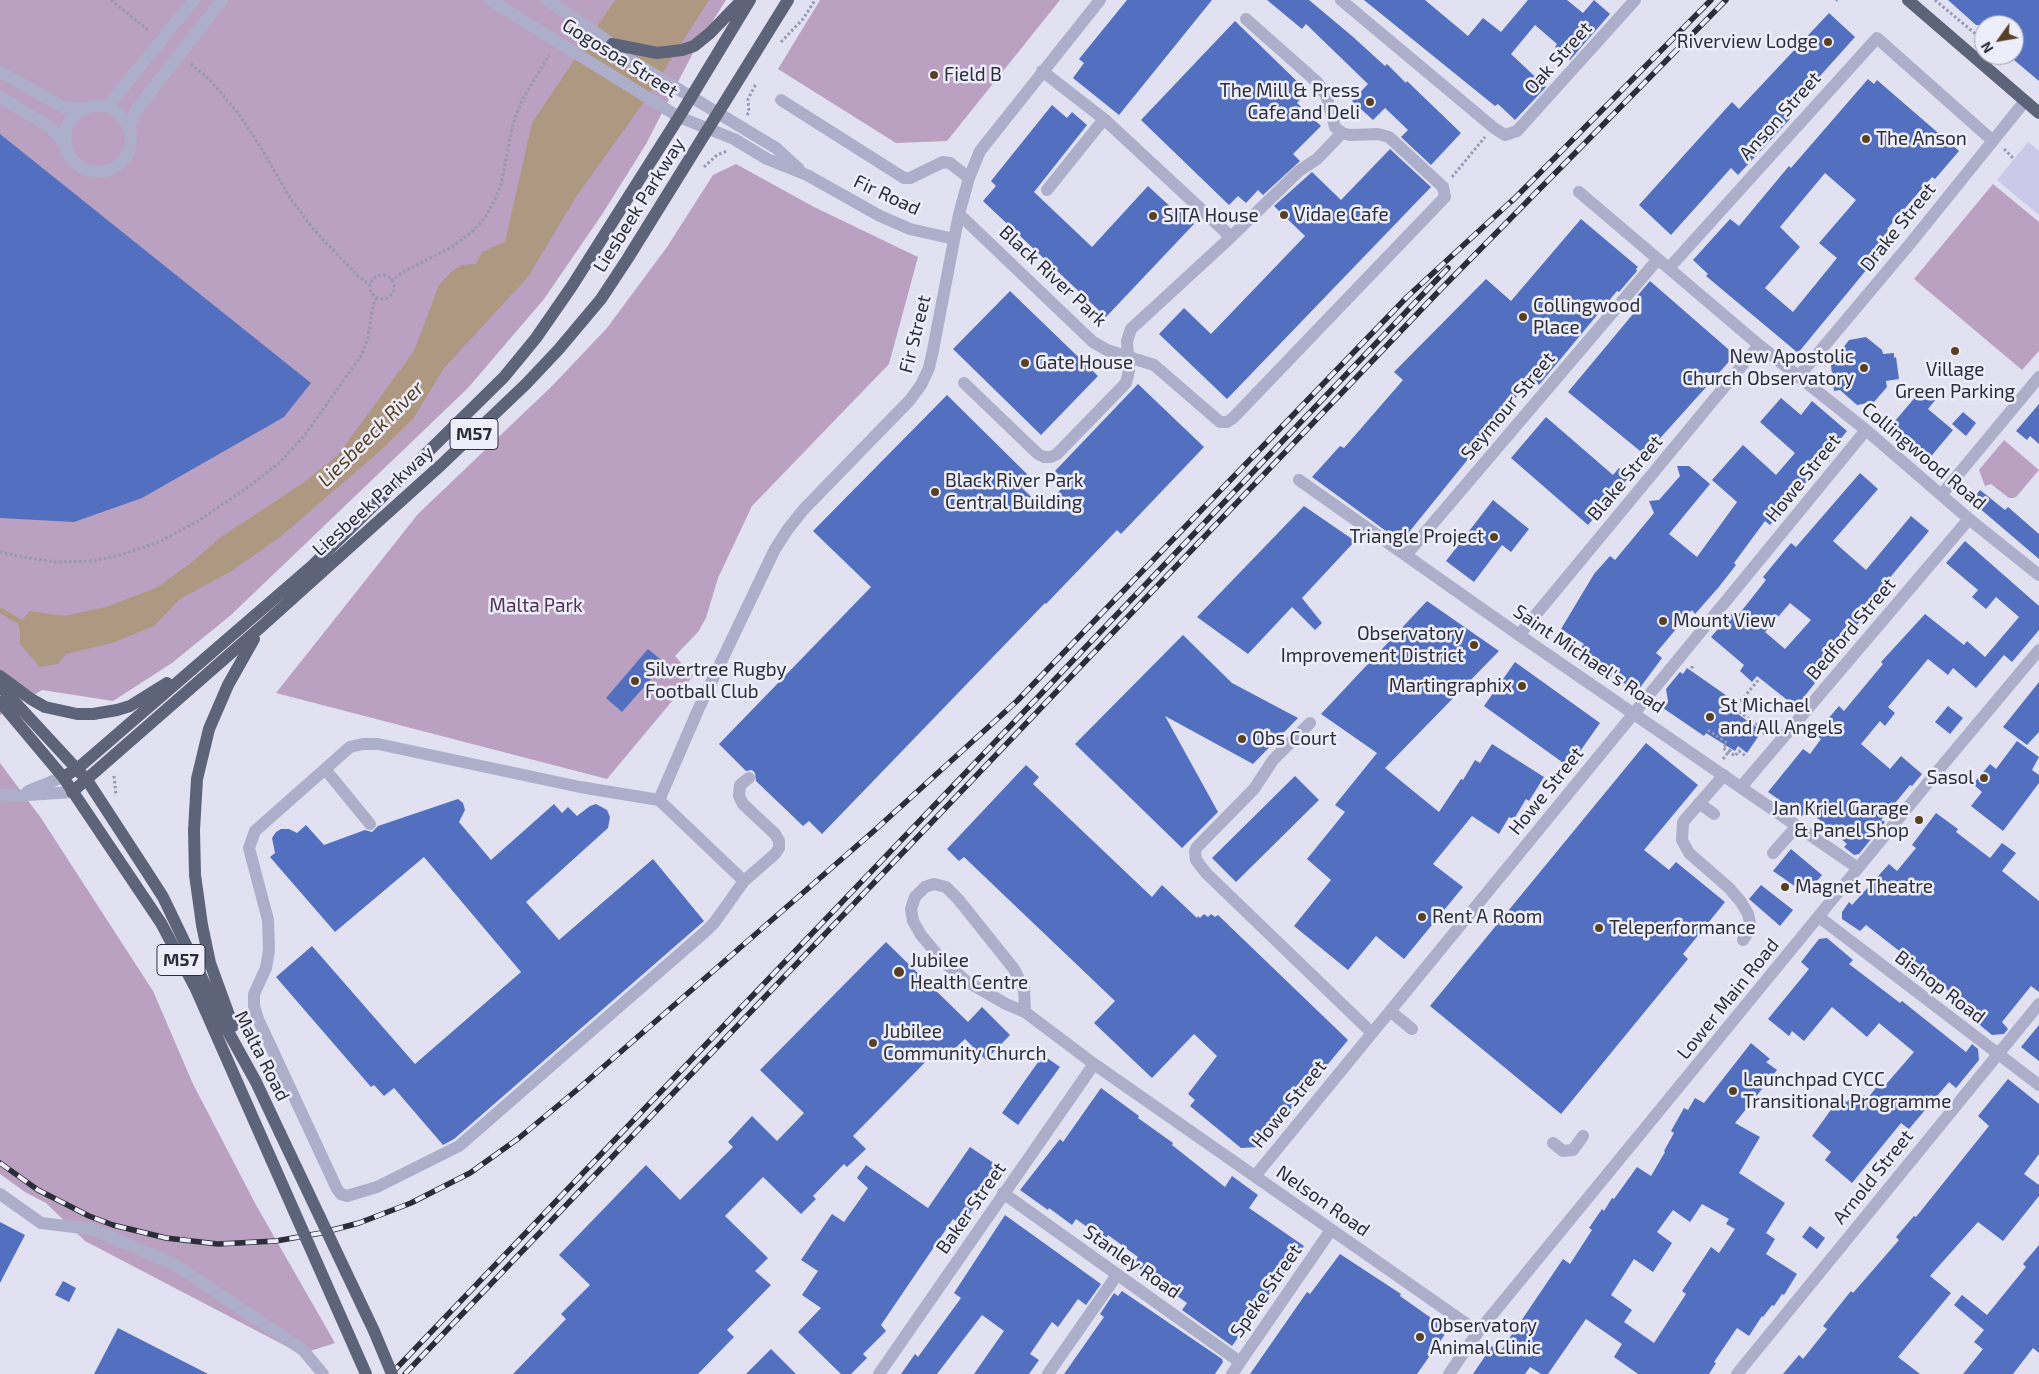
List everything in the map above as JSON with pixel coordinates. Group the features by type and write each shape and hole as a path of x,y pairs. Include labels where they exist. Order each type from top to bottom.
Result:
{"main road":[{"path":"612,44 657,53 682,50 694,46 710,33 742,0"},
{"name":"Liesbeek Parkway","path":"63,777 77,769 312,566 504,377 536,338 572,286 679,117 750,0"},
{"name":"Liesbeek Parkway","path":"72,792 262,626 440,465 526,384 559,349 601,299 788,0"},
{"path":"1908,0 2039,113"},
{"path":"256,1082 210,963 202,925 195,875 194,830 198,779 209,729 232,677 262,626"},
{"path":"0,676 45,707 77,714 93,714 130,706 206,658"},
{"name":"M57","path":"0,686 77,769"},
{"name":"M57","path":"0,702 63,777"},
{"name":"Malta Road","path":"77,769 163,897 225,1026 256,1082 374,1331 392,1374"},
{"name":"Malta Road","path":"63,777 115,852 165,931 196,989 366,1374"}],"street":[{"path":"106,107 194,0"},
{"path":"129,128 137,109 222,0"},
{"name":"Gogosoa Street","path":"490,0 679,117"},
{"name":"Gogosoa Street","path":"547,0 612,44 630,60 691,97"},
{"name":"Fir Street","path":"659,800 698,710 775,550 788,528 804,509 910,400 922,385 931,359 959,214 969,178 980,151 1100,0"},
{"name":"Oak Street","path":"1341,0 1494,128 1505,135 1517,130 1631,1"},
{"path":"1246,19 1317,82 1326,95 1335,127 1342,133 1350,136 1378,134 1389,137 1443,187"},
{"name":"Anson Street","path":"1669,268 1877,38 1994,140"},
{"path":"1042,71 1104,119 1231,237"},
{"path":"0,72 63,107 84,109 95,106 106,107 117,112 129,128 131,138 126,158 109,170 99,172 80,166 72,158 67,147 50,128 0,97"},
{"name":"Fir Road","path":"691,97 776,148 807,175"},
{"path":"781,100 904,178 910,178 943,162 950,163 969,178"},
{"name":"Drake Street","path":"1799,376 2025,101"},
{"path":"67,147 68,125 84,109"},
{"name":"Fir Road","path":"679,117 734,139 767,159 807,175 880,216 910,229 954,239"},
{"path":"1047,190 1104,119"},
{"path":"964,383 1038,454 1044,458 1057,454 1126,383 1129,371 1127,341 1131,329 1231,237 1292,177 1317,159 1342,133"},
{"name":"Black River Park","path":"959,214 1093,342 1107,350 1154,365 1214,419 1220,422 1227,422 1239,412 1442,202 1445,197 1443,187"},
{"name":"Collingwood Road","path":"1579,192 1759,345 1866,430 2039,575"},
{"name":"Seymour Street","path":"1406,555 1658,259"},
{"name":"Blake Street","path":"1519,635 1759,345"},
{"path":"1942,494 2039,377"},
{"name":"Howe Street","path":"1254,1176 1866,430"},
{"name":"Saint Michael's Road","path":"1299,480 1519,635 1634,712 1858,868"},
{"name":"Bedford Street","path":"1741,787 1969,518"},
{"name":"Lower Main Road","path":"1449,1374 1478,1332 2039,650"},
{"path":"1310,723 1273,760 1254,789 1197,847 1195,851 1196,860 1206,873 1372,1032"},
{"path":"744,881 659,800 580,787 378,744 363,744 350,747 262,824 251,838 249,848 268,920 269,950 266,968 254,994 254,1006 258,1019 336,1189 346,1196 377,1187 458,1146 706,931 714,923 744,881 775,854 779,848 779,840 776,834 743,804 738,796 740,785 749,778"},
{"path":"325,769 370,824"},
{"path":"1724,775 1683,822 1682,840 1689,853 1729,888 1741,902 1748,914 1751,928 1743,940"},
{"path":"14,796 63,777"},
{"path":"0,795 14,796 72,792"},
{"path":"1699,803 1714,814"},
{"path":"1773,853 1797,826"},
{"name":"Nelson Road","path":"1025,1012 1024,989 1014,969 958,899 946,887 934,884 925,887 915,897 912,908 913,921 921,936 942,960 966,981 1006,1004 1025,1012 1094,1064 1478,1332"},
{"name":"Bishop Road","path":"1818,917 2039,1085"},
{"name":"Arnold Street","path":"1736,1374 2039,1004"},
{"path":"1390,1011 1412,1029"},
{"name":"Baker Street","path":"879,1374 1094,1064"},
{"path":"1553,1143 1563,1151 1573,1150 1583,1136"},
{"name":"Stanley Road","path":"1004,1193 1240,1362"},
{"path":"0,1194 40,1224 91,1228 174,1264 303,1350 323,1374"},
{"name":"Speke Street","path":"1232,1374 1331,1230"},
{"path":"1048,1374 1118,1275"}],"path":[{"path":"111,0 148,30"},
{"path":"778,46 803,19 815,0"},
{"path":"1935,0 1974,33"},
{"path":"391,281 401,273 452,247 473,231 485,218 501,184 513,124 519,108 549,55"},
{"path":"189,63 210,80 227,100 250,130 290,198 302,214 351,270 370,285 371,292 376,298 384,299 390,295 393,288 391,281 385,276 378,276 370,285"},
{"path":"749,112 748,99 756,82"},
{"path":"1443,187 1476,148"},
{"path":"700,173 704,166 717,155 726,152"},
{"path":"0,552 56,562 92,561 120,555 159,542 198,521 251,485 279,463 304,436 362,356 368,338 376,298"},
{"path":"1734,709 1760,678"},
{"path":"1727,703 1766,731 1762,738"},
{"path":"1708,730 1727,743 1723,748 1735,756 1739,751 1748,757 1752,751"},
{"path":"114,776 116,799"}],"green space":[{"path":"0,0 726,0 695,49 646,144 603,213 544,299 468,388 231,615 172,663 113,701 42,690 0,715"},
{"name":"Field B","path":"820,0 1060,0 947,141 896,143 778,69"},
{"name":"Malta Park","path":"736,164 814,207 918,257 889,364 752,506 718,578 706,618 698,632 675,656 693,676 607,779 276,693 418,514 553,385 607,328 667,247 713,175"},
{"path":"1993,184 2039,222 2039,351 2022,370 1914,279"},
{"path":"2004,440 2039,470 2016,497 2013,498 2009,498 1991,484 1985,486 1979,470"},
{"path":"0,763 41,818 153,991 193,1084 256,1205 335,1343 301,1354 85,1241 46,1203 25,1192 0,1174"}],"shaded area":[{"path":"2028,142 2039,151 2039,215 1997,180"}],"water":[{"name":"Liesbeeck River","path":"615,0 709,0 644,102 576,197 528,277 444,368 413,419 379,452 279,538 230,572 180,599 154,626 112,643 66,654 58,664 40,667 20,644 20,622 30,611 64,616 106,607 156,588 191,563 221,537 303,483 337,456 414,351 439,285 451,272 461,265 476,264 482,252 505,242 532,123"}],"building":[{"path":"1127,0 1212,0 1119,115 1073,78 1084,63 1079,59"},
{"path":"1267,0 1309,0 1385,66 1387,64 1406,83 1407,81 1461,133 1431,165 1401,137 1408,130 1385,108 1373,120 1352,101 1368,84 1306,24 1302,29"},
{"path":"1364,0 1425,0 1468,36 1483,18 1501,32 1528,0 1567,0 1583,13 1594,0 1610,14 1570,60 1555,47 1557,44 1535,25 1511,54 1546,87 1515,120 1498,104 1495,106"},
{"path":"1948,0 2039,0 2039,81 2020,65 2024,65 2024,15 1974,15 1974,23"},
{"path":"1829,13 1855,37 1809,91 1807,89 1784,113 1790,119 1779,131 1738,175 1731,168 1671,235 1639,205 1732,102 1739,109"},
{"path":"1235,21 1307,91 1297,103 1321,126 1293,154 1300,161 1263,195 1258,190 1246,203 1238,196 1229,205 1141,120"},
{"path":"1868,79 1874,84 1877,80 1959,151 1935,179 1932,177 1887,229 1895,235 1798,353 1706,276 1708,274 1693,260 1730,219 1739,226 1789,166 1791,168","holes":["1825,173 1856,200 1819,243 1837,258 1793,312 1765,288 1800,247 1780,227"]},
{"name":"SITA House","path":"1052,105 1067,118 1072,112 1087,125 1034,192 1092,247 1148,186 1173,209 1175,206 1194,224 1106,317 983,201 996,186 991,181"},
{"path":"0,134 311,383 284,417 142,498 74,522 0,518"},
{"path":"1390,149 1431,187 1227,399 1159,334 1184,308 1211,334 1305,236 1274,206 1312,172 1341,200"},
{"path":"1581,219 1638,267 1637,271 1619,292 1617,291 1539,385 1531,379 1401,542 1312,477 1340,446 1344,448 1403,380 1394,372 1486,279 1511,301"},
{"path":"1650,281 1735,355 1645,455 1568,392 1638,308 1631,303"},
{"name":"Gate House","path":"1010,291 1098,376 1041,435 953,349"},
{"name":"New Apostolic Church Observatory","path":"1866,337 1882,350 1883,354 1894,353 1899,379 1886,381 1887,387 1874,402 1857,405 1840,390 1834,391 1830,357 1837,356 1849,340"},
{"path":"1138,384 1204,447 1121,534 1117,530 822,834 809,821 803,826 756,781 755,773 752,770 746,771 719,744 871,587 813,531 947,395 1031,478 1022,488 1043,508 1067,483 1055,471"},
{"path":"1923,388 1936,399 1928,409 1953,430 1928,460 1889,428"},
{"path":"1781,398 1801,415 1812,401 1847,431 1830,452 1829,450 1805,477 1809,479 1770,525 1765,521 1734,563 1736,565 1718,588 1695,614 1692,610 1656,653 1662,658 1636,693 1613,674 1610,677 1592,663 1578,651 1584,644 1561,629 1594,574 1610,556 1615,560 1654,513 1649,501 1659,500 1680,476 1677,466 1689,466 1710,484 1669,534 1697,557 1737,502 1712,480 1743,445 1776,475 1795,453 1760,422"},
{"path":"2039,404 2039,444 2030,436 2027,440 2016,431"},
{"path":"1963,412 1976,423 1966,436 1952,424"},
{"path":"1546,417 1613,475 1619,468 1629,477 1588,525 1511,458"},
{"path":"1860,473 1878,489 1833,541 1866,570 1911,516 1929,531 1882,587 1886,590 1816,674 1813,681 1815,683 1796,707 1757,676 1752,682 1740,671 1744,665 1711,637 1731,614 1736,618 1766,580 1763,577 1791,543 1796,547","holes":["1790,603 1811,620 1785,649 1765,632"]},
{"path":"1980,490 2005,510 2008,507 2039,534 2039,559 1971,501"},
{"name":"Triangle Project","path":"1493,500 1529,529 1511,552 1502,545 1474,582 1446,561"},
{"path":"1304,506 1355,541 1302,598 1322,623 1315,630 1292,607 1248,654 1197,617"},
{"path":"1965,541 2039,606 2039,630 2012,662 2004,655 1976,688 1953,668 1948,675 1928,659 1888,707 1895,713 1885,726 1880,721 1861,744 1890,769 1901,756 1922,774 1912,786 1910,785 1881,820 1885,822 1859,854 1854,855 1844,847 1847,844 1807,809 1802,816 1768,792 1803,749 1810,754 1821,739 1815,734 1839,706 1844,711 1883,664 1881,662 1925,614 1964,645 1967,641 1985,657 2019,617 1996,597 1986,609 1972,597 1978,590 1946,563"},
{"path":"1427,601 1499,651 1385,768 1439,812 1461,779 1463,780 1475,760 1480,763 1492,744 1544,777 1529,801 1526,799 1514,819 1509,817 1499,834 1472,816 1433,864 1463,887 1404,959 1376,936 1348,970 1294,926 1331,880 1307,859 1345,812 1335,805 1377,753 1321,714"},
{"name":"Obs Court","path":"1183,635 1232,683 1298,718 1253,764 1165,716 1218,812 1182,848 1075,744"},
{"name":"Silvertree Rugby Football Club","path":"648,649 665,663 622,712 606,698"},
{"path":"1515,662 1600,723 1569,767 1484,706"},
{"name":"St Michael and All Angels","path":"1687,668 1730,698 1725,705 1762,731 1747,753 1738,746 1735,751 1706,733 1704,736 1663,708 1668,701 1666,689 1680,672 1683,674"},
{"path":"2039,682 2039,732 2027,745 2003,727"},
{"path":"1948,706 1963,718 1950,734 1935,722"},
{"path":"2017,741 2039,757 2032,770 2039,775 2039,783 2003,831 1971,806 1982,792 1973,784 1990,764 1996,769"},
{"name":"Teleperformance","path":"1646,743 1698,785 1644,850 1669,870 1676,862 1725,902 1683,954 1688,959 1561,1114 1430,1006"},
{"path":"1026,765 1039,777 1033,784 1152,897 1162,885 1197,918 1204,914 1208,917 1211,914 1215,917 1218,915 1348,1040 1259,1147 1241,1148 1190,1106 1195,1100 1188,1094 1217,1056 1194,1034 1152,1078 1094,1023 1115,1001 964,857 959,861 947,849"},
{"path":"1295,776 1319,800 1236,882 1212,858"},
{"path":"458,799 463,803 465,810 459,822 491,860 554,804 562,813 568,807 577,816 590,806 596,804 607,810 610,817 608,828 526,902 559,940 653,859 704,921 454,1139 443,1145 394,1088 384,1096 374,1085 371,1087 276,977 312,946 415,1064 521,972 424,857 335,932 270,857 275,853 272,838 281,829 289,829 297,833 306,825 324,845 365,830 372,832 378,826"},
{"path":"1936,813 1958,829 1956,832 1990,858 2002,843 2016,853 2002,871 2039,901 2039,992 2031,986 2002,1022 2008,1029 2004,1034 1992,1035 1958,1007 1961,1002 1934,978 1866,925 1860,931 1842,919 1842,912 1849,902 1852,905 1889,864 1897,871 1916,848 1912,845"},
{"path":"1791,849 1822,875 1806,894 1773,871"},
{"path":"1761,885 1793,910 1780,926 1749,899"},
{"path":"1827,938 1853,960 1849,964 1900,1003 1902,1001 1966,1052 1972,1044 1978,1049 1979,1060 1956,1088 1949,1082 1909,1129 1901,1123 1852,1183 1825,1160 1831,1152 1812,1136 1841,1096 1847,1102 1856,1092 1862,1097 1864,1095 1868,1098 1878,1085 1882,1089 1914,1052 1879,1023 1867,1037 1832,1007 1804,1041 1792,1031 1789,1036 1768,1019 1809,969 1801,962 1819,939"},
{"path":"886,942 968,1022 982,1007 1010,1035 986,1060 965,1039 948,1055 940,1047 853,1136 866,1149 847,1167 844,1164 813,1196 816,1199 801,1214 763,1177 725,1216 768,1258 755,1271 771,1285 727,1330 734,1337 698,1374 513,1374 566,1319 561,1314 590,1285 559,1255 646,1165 680,1200 733,1147 728,1142 752,1116 777,1141 804,1113 760,1070"},
{"path":"2039,1025 2039,1061 2021,1047"},
{"path":"1751,1043 1770,1059 1766,1062 1777,1070 1735,1123 1760,1137 1739,1173 1785,1203 1766,1233 1775,1239 1766,1254 1797,1274 1784,1295 1782,1294 1774,1306 1772,1305 1762,1316 1749,1336 1737,1328 1714,1362 1716,1363 1709,1374 1638,1374 1614,1357 1622,1344 1586,1319 1548,1374 1541,1374 1530,1367 1525,1374 1473,1374 1492,1346 1500,1352 1563,1259 1570,1264 1592,1230 1589,1228 1602,1209 1604,1211 1637,1167 1651,1176 1665,1152 1674,1133 1671,1131 1684,1108 1688,1110 1695,1098 1704,1103","holes":["1702,1204 1729,1219 1726,1224 1735,1229 1719,1253 1711,1247 1682,1291 1686,1294 1654,1343 1624,1322 1632,1310 1611,1295 1634,1259 1653,1272 1672,1243 1657,1232 1673,1210 1690,1222"]},
{"path":"1043,1055 1060,1067 1018,1125 1002,1113"},
{"path":"2008,1079 2039,1104 2039,1154 2024,1174 2039,1185 2039,1196 2003,1241 1978,1222 1930,1276 1951,1293 1898,1357 1920,1374 1783,1374 1799,1355 1803,1359 1827,1329 1823,1326 1851,1291 1853,1293 1899,1240 1896,1237 1914,1216 1916,1217 1989,1126 1978,1116"},
{"path":"1101,1088 1173,1143 1172,1145 1225,1187 1232,1176 1258,1195 1249,1208 1304,1246 1232,1346 1182,1310 1187,1303 1133,1264 1138,1257 1108,1235 1105,1240 1076,1219 1072,1225 1020,1190 1060,1139 1063,1142"},
{"path":"970,1147 1001,1168 962,1225 953,1219 881,1325 886,1331 863,1354 867,1358 851,1374 841,1374 798,1332 821,1308 802,1295 818,1271 801,1260 832,1214 844,1222 868,1188 857,1178 866,1165 928,1208"},
{"path":"1005,1215 1101,1284 1086,1305 1078,1299 1058,1327 1052,1322 1030,1354 1039,1360 1029,1374 974,1374 1004,1331 982,1315 937,1374 901,1374 915,1354 918,1357 961,1298 954,1293"},
{"path":"0,1222 25,1235 0,1283"},
{"path":"1810,1226 1825,1238 1817,1249 1802,1237"},
{"path":"2039,1245 2039,1353 2033,1348 2013,1374 1963,1374 1983,1349 1974,1342 1984,1330 1954,1305 1962,1295 1987,1315 2026,1267 2023,1264"},
{"path":"1340,1254 1401,1294 1400,1296 1448,1330 1417,1374 1250,1374 1307,1292 1310,1294"},
{"path":"63,1281 76,1288 69,1302 55,1295"},
{"path":"1122,1291 1222,1359 1223,1362 1215,1374 1064,1374 1104,1317 1100,1314 1114,1293 1118,1296"},
{"path":"118,1328 208,1374 94,1374"},
{"path":"771,1349 796,1374 746,1374"}],"waterway":[{"path":"0,610 20,622 22,628"}],"railway":[{"path":"1512,201 1711,0"},
{"path":"405,1374 1440,290 1726,0"},
{"path":"0,1163 38,1190 89,1216 113,1225 166,1238 218,1244 276,1241 321,1233 359,1223 411,1203 470,1173 519,1138 578,1089 875,830 1017,701 1407,297 1517,196"},
{"path":"391,1374 1448,268"}],"place":[{"name":"Riverview Lodge","path":"1828,42"},
{"name":"Field B","path":"934,75"},
{"name":"The Mill & Press Cafe and Deli","path":"1370,102"},
{"name":"The Anson","path":"1866,139"},
{"name":"Vida e Cafe","path":"1284,215"},
{"name":"SITA House","path":"1153,216"},
{"name":"Collingwood Place","path":"1523,317"},
{"name":"Village Green Parking","path":"1955,351"},
{"name":"Gate House","path":"1025,363"},
{"name":"New Apostolic Church Observatory","path":"1864,368"},
{"name":"Black River Park Central Building","path":"935,492"},
{"name":"Triangle Project","path":"1494,537"},
{"name":"Mount View","path":"1663,621"},
{"name":"Observatory Improvement District","path":"1474,645"},
{"name":"Silvertree Rugby Football Club","path":"635,681"},
{"name":"Martingraphix","path":"1522,686"},
{"name":"St Michael and All Angels","path":"1710,717"},
{"name":"Obs Court","path":"1242,739"},
{"name":"Sasol","path":"1984,778"},
{"name":"Jan Kriel Garage & Panel Shop","path":"1919,820"},
{"name":"Magnet Theatre","path":"1785,887"},
{"name":"Rent A Room","path":"1422,917"},
{"name":"Teleperformance","path":"1599,928"},
{"name":"Jubilee Health Centre","path":"899,972"},
{"name":"Jubilee Community Church","path":"873,1043"},
{"name":"Launchpad CYCC Transitional Programme","path":"1733,1091"},
{"name":"Observatory Animal Clinic","path":"1420,1337"}]}
